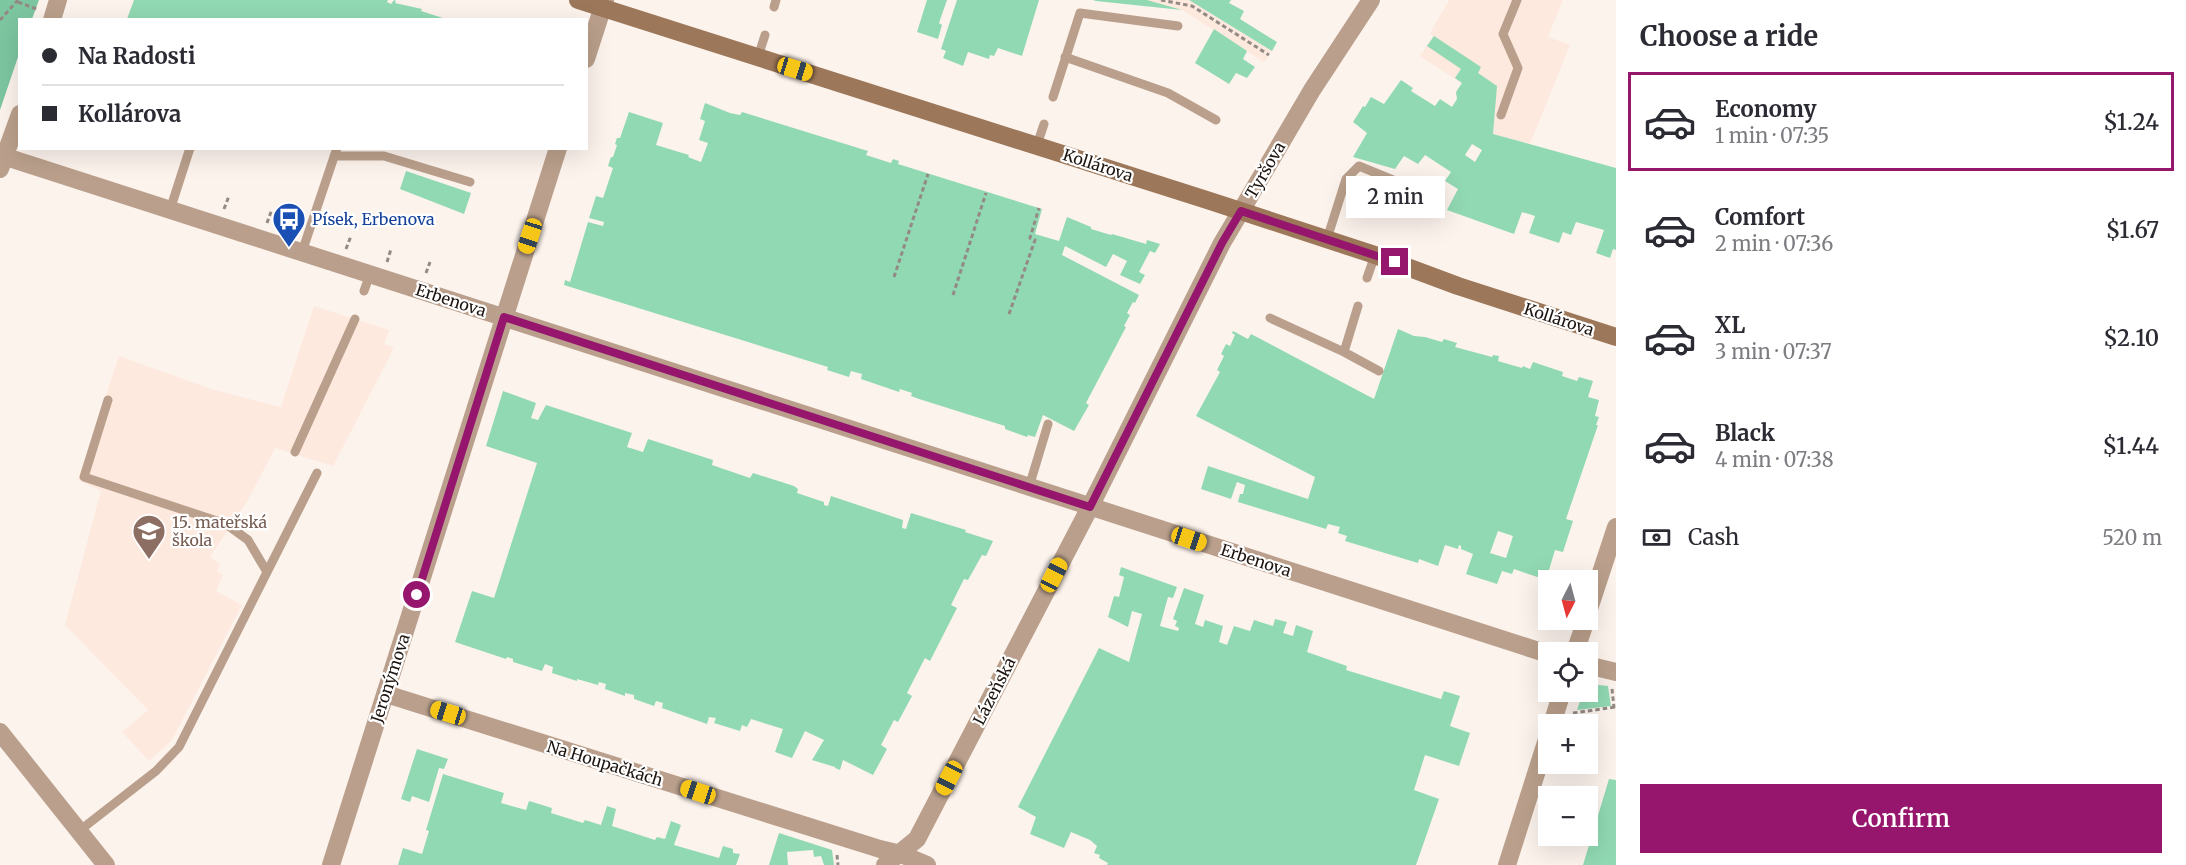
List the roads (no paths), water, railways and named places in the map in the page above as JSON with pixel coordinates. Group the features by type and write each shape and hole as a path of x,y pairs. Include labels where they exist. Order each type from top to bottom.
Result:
{"main road":[{"name":"Kollárova","path":"579,0 604,4 758,57 1241,211 1375,255 1458,286 1616,337"}],"street":[{"path":"53,18 58,0"},
{"name":"Tyršova","path":"1090,507 1222,243 1312,90 1371,0"},
{"path":"588,53 604,4"},
{"path":"2,160 18,119"},
{"name":"Jeronýmova","path":"331,865 557,150"},
{"name":"Erbenova","path":"2,160 302,252 367,283 504,317 1538,651"},
{"name":"Lázeňská","path":"885,865 917,839 1090,507"},
{"path":"1598,581 1616,527"},
{"path":"1598,670 1613,677"},
{"name":"Na Houpačkách","path":"386,694 901,854 927,865"},
{"path":"0,732 106,865"},
{"path":"1507,865 1538,767"}],"lane":[{"path":"1501,115 1518,68 1503,34 1517,0"},
{"path":"1053,96 1080,13 1178,26"},
{"path":"758,57 765,35"},
{"path":"1065,57 1168,93 1216,120"},
{"path":"1037,146 1044,124"},
{"path":"170,210 189,150"},
{"path":"302,252 335,152 384,156 470,182"},
{"path":"1327,239 1346,179 1359,166 1428,194"},
{"path":"1367,278 1375,255"},
{"path":"1344,352 1358,306"},
{"path":"1270,318 1379,371"},
{"path":"295,452 355,319"},
{"path":"108,400 84,477 226,524 248,540 267,572"},
{"path":"1029,487 1048,424"},
{"path":"79,831 156,771 179,747 317,473"}],"place":[{"name":"Písek, Erbenova","path":"289,248"},
{"name":"15. mateřská škola","path":"149,560"}]}
